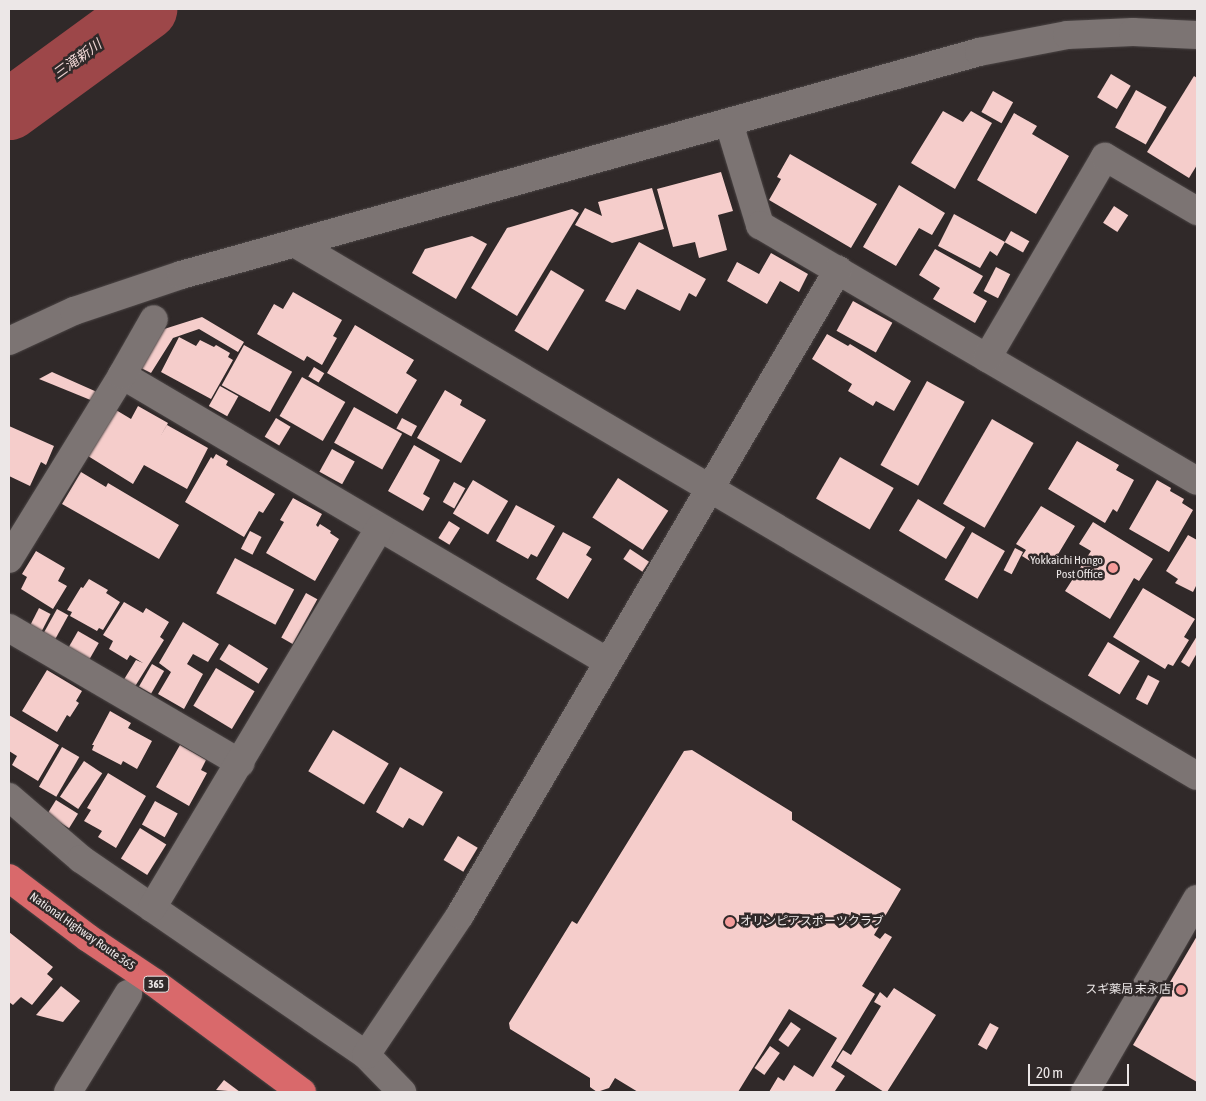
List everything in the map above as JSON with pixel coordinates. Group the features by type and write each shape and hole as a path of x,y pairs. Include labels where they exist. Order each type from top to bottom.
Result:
{"highway":[{"name":"National Highway Route 365","path":"9,878 88,938 154,983 302,1092"}],"street":[{"path":"9,341 74,311 163,281 979,52 1067,35 1133,32 1197,35"},
{"path":"729,123 760,225 1197,481"},
{"path":"987,358 1105,157 1197,211"},
{"path":"296,244 1197,776"},
{"path":"366,1054 460,915 838,270"},
{"path":"9,559 122,375 154,319"},
{"path":"122,375 608,662"},
{"path":"152,908 379,528"},
{"path":"9,628 240,763"},
{"path":"9,798 81,859 366,1054 402,1092"},
{"path":"1085,1092 1197,899"},
{"path":"68,1092 128,994"}],"building":[{"path":"1111,74 1131,86 1117,109 1097,97"},
{"path":"1194,76 1197,78 1197,165 1189,178 1147,152"},
{"path":"1136,90 1167,107 1146,145 1115,128"},
{"path":"993,91 1013,102 1001,123 981,112"},
{"path":"943,111 963,122 971,111 992,123 955,189 911,163"},
{"path":"1014,113 1037,126 1032,134 1069,156 1036,214 977,180"},
{"path":"790,154 877,204 851,248 769,200 781,179 777,177"},
{"path":"721,172 733,211 718,215 727,250 699,258 695,242 673,247 657,189"},
{"path":"899,185 945,213 932,235 919,228 896,266 863,247"},
{"path":"652,188 664,229 612,243 575,225 585,208 602,216 598,202"},
{"path":"1114,206 1128,215 1117,232 1103,223"},
{"path":"572,209 579,213 517,316 471,288 507,228"},
{"path":"954,214 1005,242 997,256 990,251 980,268 938,246"},
{"path":"1011,231 1029,241 1023,253 1005,242"},
{"path":"472,236 487,244 456,299 412,273 425,249"},
{"path":"639,242 706,279 696,297 689,293 680,311 637,289 625,310 605,301"},
{"path":"935,249 983,276 973,293 987,301 975,323 933,299 940,288 919,275"},
{"path":"771,253 808,274 799,292 780,281 767,304 727,281 737,262 759,274"},
{"path":"996,267 1010,274 998,298 984,291"},
{"path":"551,270 584,290 548,351 514,331"},
{"path":"293,292 342,320 333,336 337,338 322,365 307,356 304,361 257,334 274,304 283,309"},
{"path":"853,301 892,323 876,353 837,331"},
{"path":"202,317 244,342 238,352 199,329 173,338 151,373 139,367 161,330"},
{"path":"355,325 414,360 406,373 417,380 397,414 327,373"},
{"path":"827,334 848,346 850,344 911,381 894,411 876,401 873,406 848,391 852,384 812,359"},
{"path":"179,337 196,346 200,340 214,347 216,345 230,353 228,357 233,360 211,399 161,372"},
{"path":"244,345 292,372 270,412 222,385"},
{"path":"314,367 324,373 319,383 308,376"},
{"path":"52,372 97,392 93,401 39,379"},
{"path":"302,377 345,402 323,441 280,416"},
{"path":"927,381 965,402 918,486 880,465"},
{"path":"220,386 238,396 227,416 209,406"},
{"path":"445,390 462,400 460,405 486,420 461,463 417,438"},
{"path":"138,406 168,423 159,439 167,425 208,448 187,489 144,465 133,484 88,456 116,410 131,419"},
{"path":"354,407 402,434 382,470 334,443"},
{"path":"276,418 291,427 279,446 265,437"},
{"path":"402,418 417,426 411,437 396,429"},
{"path":"992,419 1034,443 985,528 943,504"},
{"path":"9,426 54,446 46,465 41,462 30,486 9,476"},
{"path":"1077,441 1119,465 1116,470 1134,480 1117,512 1113,509 1105,523 1048,489"},
{"path":"414,445 440,460 423,494 430,498 423,511 388,491"},
{"path":"332,449 355,462 342,484 319,472"},
{"path":"216,454 228,461 226,465 275,494 263,513 259,511 244,537 185,502 211,457 213,459"},
{"path":"840,457 894,488 870,530 816,499"},
{"path":"81,472 106,487 108,483 179,525 159,559 62,504"},
{"path":"618,478 668,511 643,550 592,517"},
{"path":"473,480 508,501 488,535 453,513"},
{"path":"1157,480 1171,488 1170,491 1184,499 1182,503 1193,510 1169,552 1129,529"},
{"path":"454,482 465,488 454,508 443,502"},
{"path":"293,498 322,514 316,525 318,527 320,524 339,539 315,581 266,553 284,522 280,520"},
{"path":"918,499 965,527 946,559 899,531"},
{"path":"516,505 555,526 537,557 531,554 528,559 496,541"},
{"path":"1041,506 1075,526 1051,566 1041,561 1038,566 1022,556 1026,550 1016,544"},
{"path":"449,521 460,528 449,545 438,538"},
{"name":"Yokkaichi Hongo Post Office","path":"1093,522 1153,559 1139,581 1134,578 1110,619 1065,591 1091,551 1079,544"},
{"path":"250,531 262,537 253,555 241,549"},
{"path":"563,532 591,547 586,555 592,559 568,599 536,579"},
{"path":"972,532 1005,551 977,599 944,580"},
{"path":"1188,535 1197,540 1197,584 1193,592 1175,583 1178,579 1166,571"},
{"path":"1015,548 1023,552 1012,574 1004,570"},
{"path":"630,549 649,562 642,572 623,559"},
{"path":"36,551 65,568 58,581 67,586 53,609 21,589 27,577 22,574"},
{"path":"235,558 294,589 275,625 216,593"},
{"path":"89,579 108,590 106,593 120,602 103,630 99,628 97,631 70,616 72,612 67,610 81,587 83,588"},
{"path":"1143,588 1195,619 1184,637 1189,640 1173,666 1168,664 1165,669 1113,637"},
{"path":"306,593 317,599 293,644 281,638"},
{"path":"124,602 143,613 146,608 169,622 160,637 164,640 134,688 123,681 136,660 143,663 130,655 127,660 109,649 113,641 103,635"},
{"path":"39,608 51,614 41,633 29,627"},
{"path":"57,609 68,615 54,641 43,634"},
{"path":"183,622 219,644 208,662 193,654 187,664 203,674 184,709 158,694 171,672 159,663"},
{"path":"78,631 99,643 88,661 68,649"},
{"path":"1197,636 1197,653 1189,667 1181,662"},
{"path":"1108,642 1140,661 1120,694 1088,675"},
{"path":"229,644 268,668 258,684 219,659"},
{"path":"152,664 164,671 151,694 139,687"},
{"path":"216,668 255,691 232,729 193,706"},
{"path":"47,670 82,691 76,701 79,703 70,717 67,715 57,732 22,711"},
{"path":"1148,675 1160,681 1147,705 1136,699"},
{"path":"110,711 131,723 128,728 152,741 137,769 123,761 121,765 92,750 94,745 92,745"},
{"path":"9,715 59,745 38,781 12,765 17,756 9,751"},
{"path":"333,730 389,763 364,805 308,771"},
{"path":"180,745 206,760 201,770 207,773 189,806 156,787"},
{"path":"62,747 79,757 56,797 39,787"},
{"name":"オリンピアスポーツクラブ","path":"692,750 792,812 792,820 901,889 874,935 880,939 885,933 892,937 862,986 875,994 831,1067 845,1076 835,1091 838,1092 769,1092 778,1077 784,1081 794,1065 813,1077 837,1038 789,1009 738,1092 638,1092 615,1078 609,1088 597,1092 590,1087 590,1078 510,1029 509,1023 572,921 577,924 684,751"},
{"path":"84,761 102,773 78,809 60,797"},
{"path":"400,767 443,792 423,826 409,818 403,828 376,812"},
{"path":"108,773 146,796 116,848 98,837 102,831 84,821 91,810 87,808"},
{"path":"56,800 78,814 69,828 47,814"},
{"path":"155,801 178,814 165,837 142,825"},
{"path":"140,828 166,844 147,875 121,859"},
{"path":"458,836 478,848 463,872 444,860"},
{"path":"9,932 53,967 47,974 53,979 32,1005 21,997 13,1005 9,1002"},
{"name":"スギ薬局 末永店","path":"1197,936 1197,1082 1133,1045"},
{"path":"61,986 80,1001 63,1022 36,1015"},
{"path":"894,988 936,1015 887,1092 884,1092 836,1061 843,1050 851,1055 881,1006 874,1002 880,992 887,998"},
{"path":"791,1022 801,1029 788,1047 778,1040"},
{"path":"990,1023 999,1028 987,1050 978,1045"},
{"path":"770,1046 780,1053 764,1075 755,1068"},
{"path":"224,1080 240,1092 216,1090"}],"waterway":[{"name":"三滝新川","path":"9,109 146,9"}],"place":[{"name":"Yokkaichi Hongo Post Office","path":"1113,568"},
{"name":"オリンピアスポーツクラブ","path":"730,922"},
{"name":"スギ薬局 末永店","path":"1181,990"}]}
